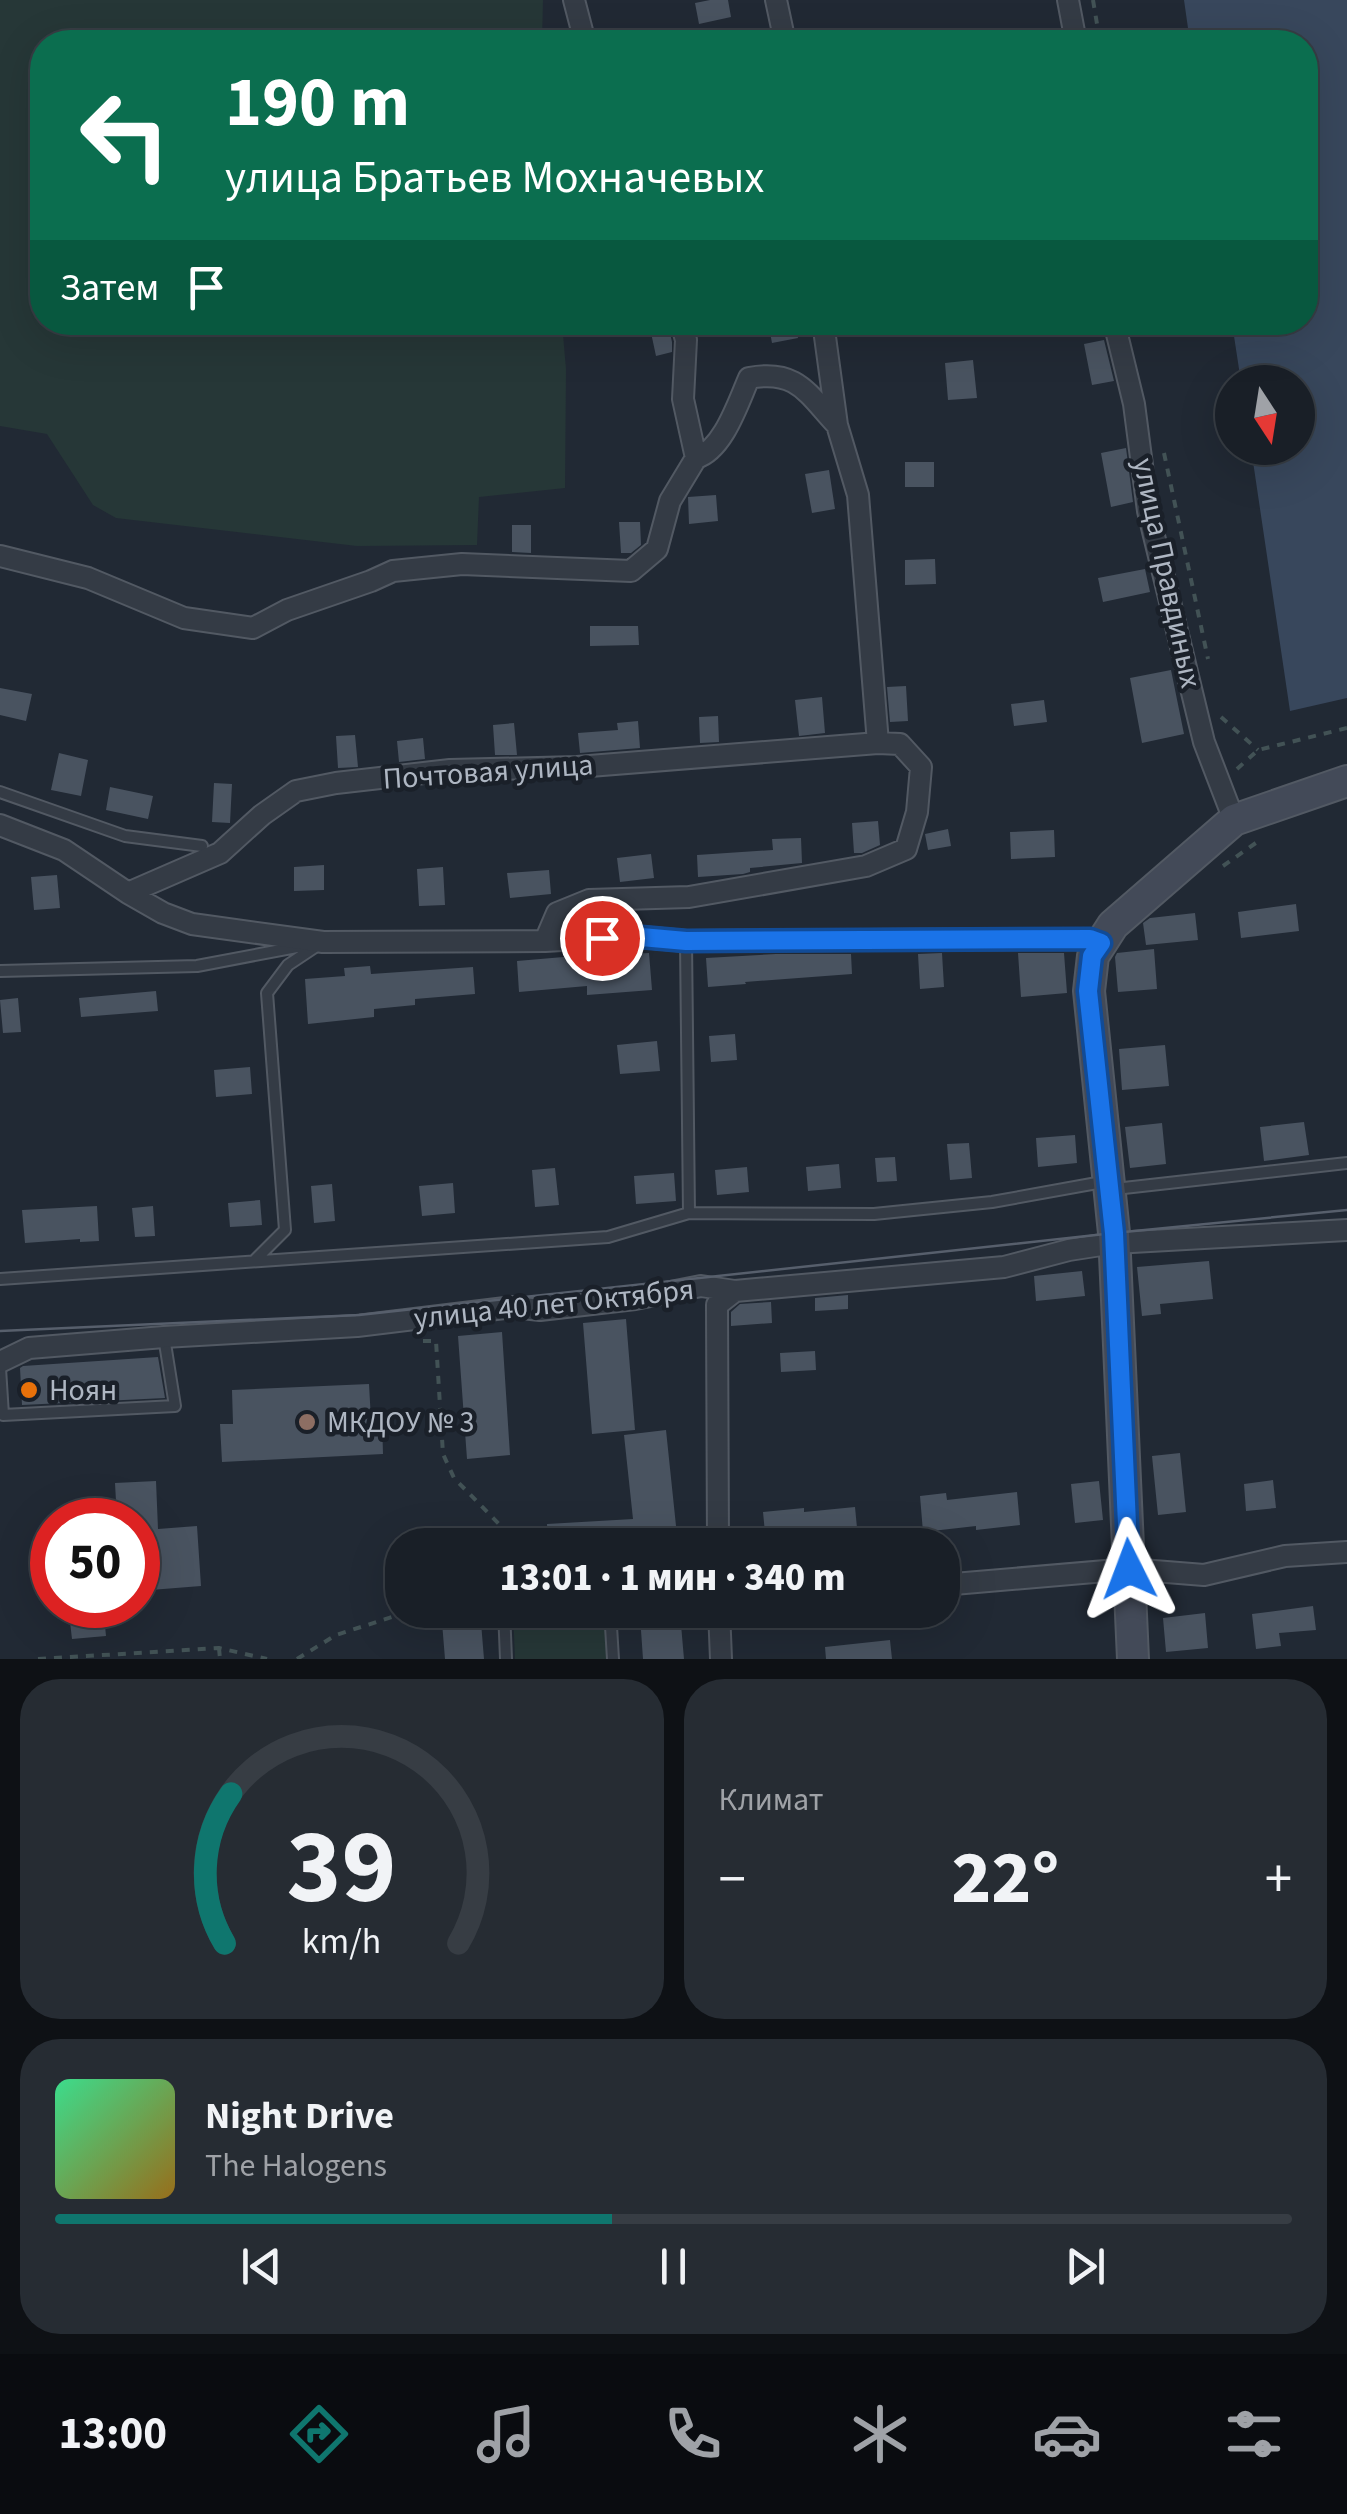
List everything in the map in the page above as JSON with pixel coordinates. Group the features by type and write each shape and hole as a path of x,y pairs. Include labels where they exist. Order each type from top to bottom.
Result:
{"main road":[{"path":"1133,1659 1114,1244 1088,991 1092,956 1113,925 1234,820 1347,780"}],"street":[{"path":"574,0 582,30"},
{"path":"762,0 780,30"},
{"path":"776,0 783,30"},
{"path":"1068,0 1074,30"},
{"path":"684,335 683,399 696,458"},
{"path":"545,941 556,913 589,900 689,897 866,866 906,849 916,812 921,767 900,744 878,743 858,496 837,425 825,335"},
{"name":"улица Правдиных","path":"1117,335 1134,404 1148,511 1204,742 1234,820"},
{"path":"0,556 88,578 184,618 253,628 288,610 393,570 462,564 631,571 657,549 670,501 696,458 708,454 732,419 749,378 771,374 795,381 837,425"},
{"name":"Почтовая улица","path":"128,893 220,853 296,791 336,782 450,770 578,767 878,743"},
{"path":"0,824 64,850 128,893 192,924 323,942 545,941 630,936 686,941 1090,939 1101,943"},
{"name":"улица 40 лет Октября","path":"0,1365 29,1348 357,1326 513,1306 540,1310 701,1286 736,1291 1004,1267 1070,1250 1114,1244 1347,1230"},
{"path":"718,1528 717,1305 736,1291"},
{"path":"960,1583 1129,1569 1204,1575 1284,1556 1347,1552"},
{"path":"720,1628 722,1659"}],"lane":[{"path":"0,792 125,836 202,846"},
{"path":"686,941 690,1213"},
{"path":"0,971 197,966 323,942"},
{"path":"254,1261 285,1230 267,993 288,965 323,942"},
{"name":"улица 40 лет Октября","path":"0,1279 608,1237 690,1213 874,1214 992,1202 1097,1183 1347,1163"},
{"path":"0,1365 3,1415 175,1406 164,1337"},
{"path":"505,1628 506,1659"},
{"path":"611,1628 613,1659"}],"path":[{"path":"1093,0 1098,30"},
{"path":"1164,454 1210,666"},
{"path":"1217,702 1221,719 1258,750"},
{"path":"1213,873 1264,837"},
{"path":"436,1341 443,1454 454,1478 500,1528"},
{"path":"297,1659 336,1635 385,1619"},
{"path":"38,1659 219,1648 266,1659"},
{"path":"219,1648 220,1659"}],"shaded area":[{"path":"0,0 543,0 542,30 30,30 30,335 563,335 565,488 479,497 477,545 357,546 116,518 93,505 47,434 0,426"},
{"path":"514,1628 609,1628 610,1659 515,1659"}],"water":[{"path":"1184,0 1347,0 1347,698 1290,711 1254,465 1315,465 1315,365 1238,365 1234,335 1318,335 1318,30 1188,30"}],"building":[{"path":"728,0 731,17 699,24 695,3"},
{"path":"652,335 670,335 672,352 656,356"},
{"path":"770,335 797,335 798,338 772,343"},
{"path":"1104,340 1114,381 1092,385 1084,344"},
{"path":"973,360 977,398 948,400 945,363"},
{"path":"1126,448 1133,502 1111,507 1101,453"},
{"path":"905,462 934,462 934,487 905,487"},
{"path":"829,470 835,509 812,513 805,474"},
{"path":"716,495 718,521 689,524 688,497"},
{"path":"619,522 640,522 641,545 631,553 621,553"},
{"path":"512,525 531,525 531,553 512,552"},
{"path":"935,559 936,584 905,585 905,560"},
{"path":"1145,569 1150,592 1103,602 1098,578"},
{"path":"590,626 638,626 639,645 590,646"},
{"path":"1171,670 1184,734 1142,743 1130,678"},
{"path":"906,686 908,721 890,722 887,687"},
{"path":"0,688 32,694 26,721 0,715"},
{"path":"822,697 825,733 799,736 795,700"},
{"path":"1044,700 1047,722 1014,726 1011,704"},
{"path":"718,716 719,742 700,743 699,717"},
{"path":"638,721 640,748 580,753 578,733 618,730 617,723"},
{"path":"514,723 517,755 495,755 493,725"},
{"path":"355,735 358,767 338,768 336,736"},
{"path":"423,738 425,759 399,762 397,741"},
{"path":"59,753 88,760 81,796 51,790"},
{"path":"214,783 232,784 230,823 212,822"},
{"path":"110,787 153,796 148,819 106,810"},
{"path":"878,821 880,845 854,853 852,823"},
{"path":"948,829 951,846 928,850 925,834"},
{"path":"1054,830 1055,857 1011,859 1010,832"},
{"path":"801,838 802,863 750,868 750,872 743,874 698,877 697,855 773,850 772,839"},
{"path":"651,854 654,878 620,882 617,858"},
{"path":"324,865 324,890 294,891 294,867"},
{"path":"443,867 445,905 419,906 417,869"},
{"path":"549,870 551,894 510,898 507,873"},
{"path":"57,875 60,908 34,910 31,877"},
{"path":"1296,904 1299,931 1241,938 1238,912"},
{"path":"1195,913 1198,940 1146,945 1143,923 1150,918"},
{"path":"1154,949 1157,989 1118,992 1117,953"},
{"path":"649,953 652,990 587,995 587,986 519,992 517,961"},
{"path":"942,953 944,987 920,989 918,954"},
{"path":"1018,953 1064,953 1067,993 1021,997"},
{"path":"851,954 852,974 708,987 706,958"},
{"path":"370,966 371,974 473,967 475,994 415,999 415,1005 374,1009 374,1017 308,1024 305,979 345,976 344,968"},
{"path":"156,991 158,1011 81,1017 79,998"},
{"path":"18,998 21,1032 3,1033 0,1000"},
{"path":"735,1034 737,1060 711,1062 709,1036"},
{"path":"657,1041 660,1071 620,1074 617,1045"},
{"path":"1165,1045 1169,1086 1122,1090 1119,1049"},
{"path":"250,1067 252,1094 216,1097 214,1070"},
{"path":"1304,1122 1309,1155 1264,1161 1260,1127"},
{"path":"1162,1123 1166,1164 1130,1168 1125,1127"},
{"path":"1075,1135 1077,1163 1038,1167 1036,1138"},
{"path":"969,1143 972,1178 950,1180 947,1144"},
{"path":"895,1157 897,1181 877,1182 875,1158"},
{"path":"839,1164 841,1188 808,1191 806,1167"},
{"path":"747,1167 749,1192 717,1195 715,1170"},
{"path":"555,1168 559,1205 535,1207 532,1170"},
{"path":"674,1173 676,1201 636,1204 634,1176"},
{"path":"453,1183 455,1213 422,1216 419,1186"},
{"path":"332,1184 335,1221 314,1223 311,1186"},
{"path":"260,1200 262,1225 230,1227 228,1203"},
{"path":"97,1206 99,1241 25,1243 22,1210"},
{"path":"153,1206 155,1236 135,1237 132,1208"},
{"path":"1209,1261 1213,1299 1160,1304 1161,1314 1142,1316 1137,1267"},
{"path":"1082,1271 1085,1296 1036,1301 1034,1276"},
{"path":"848,1295 848,1309 815,1311 815,1298"},
{"path":"771,1302 772,1323 731,1326 731,1312 740,1304"},
{"path":"626,1319 635,1430 592,1434 583,1323"},
{"path":"502,1332 510,1455 467,1459 458,1336"},
{"path":"815,1351 816,1370 781,1372 780,1353"},
{"path":"158,1357 165,1398 22,1405 23,1366"},
{"name":"МКДОУ № 3","path":"369,1384 371,1420 382,1420 383,1454 222,1462 220,1424 233,1424 232,1390"},
{"path":"666,1430 676,1528 547,1528 547,1524 633,1519 624,1435"},
{"path":"1180,1453 1186,1512 1158,1515 1152,1456"},
{"path":"1273,1480 1276,1508 1246,1511 1244,1484"},
{"path":"156,1481 157,1498 116,1498 115,1483"},
{"path":"1099,1481 1103,1520 1075,1523 1071,1484"},
{"path":"1017,1492 1020,1525 976,1530 976,1526 923,1528 920,1496 946,1493 947,1500"},
{"path":"855,1507 857,1528 765,1528 763,1512 804,1508 804,1512"},
{"path":"197,1526 201,1586 160,1589 160,1529"},
{"path":"1313,1606 1316,1630 1279,1633 1281,1646 1256,1649 1252,1614"},
{"path":"1205,1613 1208,1648 1166,1652 1163,1618"},
{"path":"71,1628 105,1628 106,1636 72,1639"},
{"path":"442,1628 481,1628 484,1659 445,1659"},
{"path":"641,1628 681,1628 684,1659 643,1659"},
{"path":"890,1640 892,1659 826,1659 825,1647"}],"tram line":[{"path":"0,1331 359,1315 1347,1210"}],"place":[{"name":"Ноян","path":"29,1390"},
{"name":"МКДОУ № 3","path":"307,1422"}],"route":[{"path":"602,938 1090,939 1101,943 1092,956 1088,991 1114,1233 1129,1569"}]}
